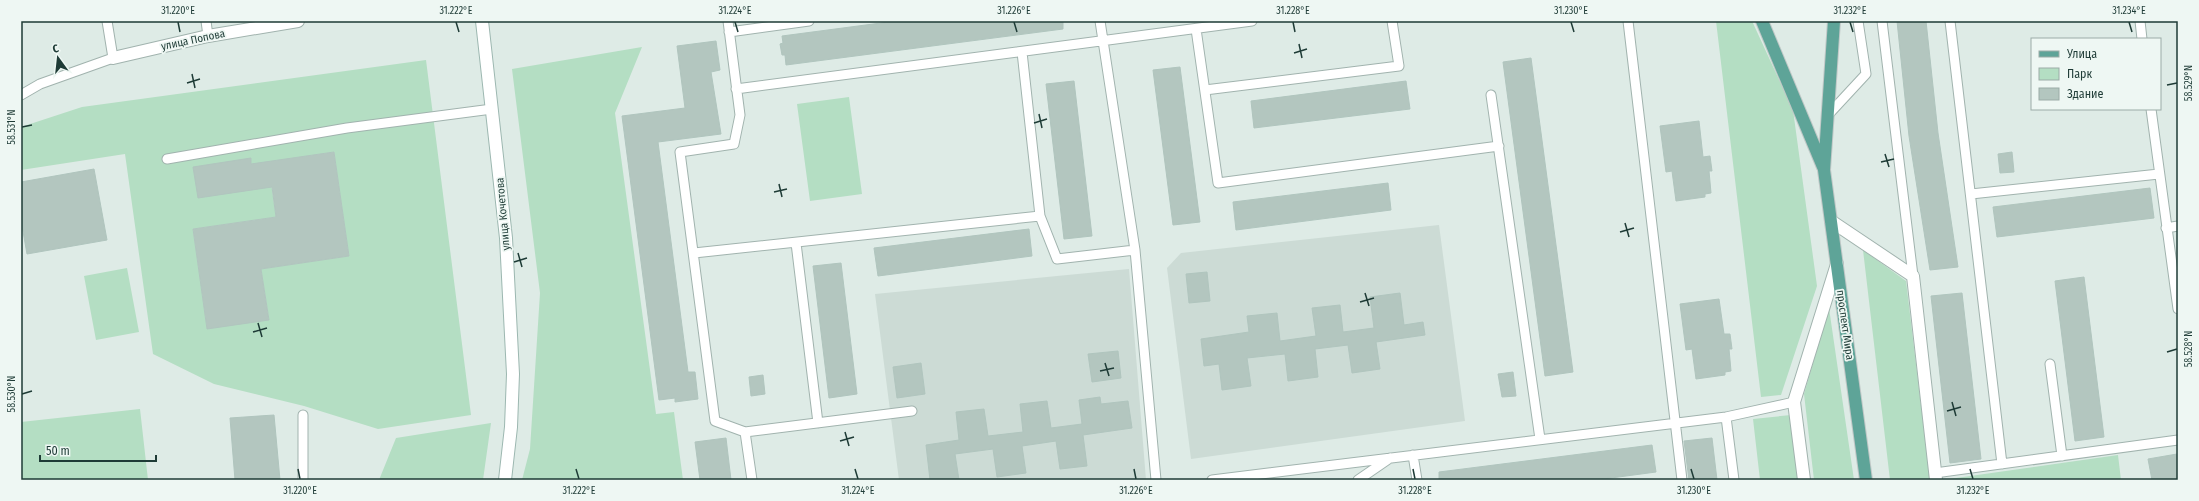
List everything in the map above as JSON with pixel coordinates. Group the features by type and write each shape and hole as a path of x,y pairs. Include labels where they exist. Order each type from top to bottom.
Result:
{"main road":[{"name":"проспект Мира","path":"1762,21 1824,170"},
{"name":"проспект Мира","path":"1834,21 1824,170 1866,480"}],"street":[{"name":"улица Попова","path":"113,58 208,36 298,21"},
{"name":"улица Кочетова","path":"482,21 506,238 513,374 511,427 505,480"},
{"path":"1831,221 1913,276 1936,476"},
{"path":"1804,480 1794,402 1837,264"}],"lane":[{"path":"21,95 40,84 113,58 106,21"},
{"path":"206,21 208,36"},
{"path":"728,21 740,115 734,144 680,152 715,421 745,432 912,411"},
{"path":"729,32 809,21"},
{"path":"1100,21 1135,250 1156,480"},
{"path":"736,89 1252,21"},
{"path":"1205,90 1399,66 1392,21"},
{"path":"1628,21 1682,480"},
{"path":"1828,115 1866,74 1858,21"},
{"path":"1882,21 1913,276"},
{"path":"1950,21 2002,464"},
{"path":"2140,21 2142,38"},
{"path":"1196,28 1218,183 1499,146"},
{"path":"1022,52 1040,216 1057,258 1135,250"},
{"path":"1491,95 1540,439"},
{"path":"167,159 347,128 492,109"},
{"path":"2151,110 2178,309"},
{"path":"1971,194 2159,174"},
{"path":"694,253 1040,216"},
{"path":"2166,228 2178,226"},
{"path":"796,243 818,423"},
{"path":"2050,364 2062,456"},
{"path":"1212,480 1726,417 1794,402"},
{"path":"303,415 303,480"},
{"path":"1726,417 1734,480"},
{"path":"745,432 752,480"},
{"path":"1936,476 2002,464 2178,440"},
{"path":"1413,455 1416,480"},
{"path":"1358,480 1391,458"}],"shaded area":[{"path":"1439,225 1465,421 1191,459 1167,268 1181,253"},
{"path":"1129,269 1146,480 899,480 875,294"}],"green space":[{"path":"1716,21 1752,21 1793,110 1817,286 1781,395 1761,397"},
{"path":"642,47 615,113 656,414 674,412 683,480 522,480 530,449 540,293 512,69"},
{"path":"426,60 471,415 378,429 304,406 214,384 153,354 125,154 21,170 21,127 82,107","holes":["334,152 349,256 261,269 269,319 207,328 193,229 276,217 268,162"]},
{"path":"849,97 862,194 810,201 797,104"},
{"path":"1863,250 1906,281 1930,480 1890,480"},
{"path":"127,268 139,332 96,340 84,276"},
{"path":"1829,308 1854,480 1814,480 1804,394"},
{"path":"140,409 148,480 21,480 21,422"},
{"path":"1791,415 1799,480 1760,480 1753,419"},
{"path":"491,423 483,480 379,480 396,438"},
{"path":"2118,455 2121,480 1949,480 1949,479"}],"building":[{"path":"896,21 1063,21 1063,29 786,65 785,55 782,55 780,44 783,43 782,36"},
{"path":"1897,21 1926,21 1938,133 1958,267 1930,270 1909,136"},
{"path":"716,41 720,70 711,72 721,134 658,142 688,372 695,372 698,399 675,402 675,398 659,400 622,116 685,108 677,46"},
{"path":"1531,58 1573,372 1545,376 1503,62"},
{"path":"1180,67 1200,222 1173,225 1153,70"},
{"path":"1074,81 1092,236 1064,239 1046,84"},
{"path":"1406,81 1410,109 1254,128 1251,101"},
{"path":"1699,121 1703,157 1710,156 1712,171 1709,171 1711,193 1705,194 1705,197 1676,201 1672,171 1666,172 1660,126"},
{"path":"334,152 349,256 261,269 269,320 207,329 193,229 276,217 272,187 198,198 193,167 251,158 251,164"},
{"path":"2012,152 2014,172 2000,173 1998,154"},
{"path":"94,169 107,240 27,254 21,220 21,182"},
{"path":"1388,183 1391,210 1236,230 1233,202"},
{"path":"2150,188 2154,218 1997,237 1993,207"},
{"path":"1029,229 1032,256 878,276 874,248"},
{"path":"841,263 857,394 829,398 813,266"},
{"path":"1207,272 1210,301 1189,303 1186,274"},
{"path":"2084,277 2104,437 2075,441 2055,281"},
{"path":"1400,293 1404,325 1423,322 1425,335 1376,342 1380,369 1352,373 1348,345 1315,349 1318,377 1288,381 1285,354 1247,358 1251,386 1222,390 1219,364 1204,366 1201,339 1249,332 1247,316 1277,313 1280,341 1316,336 1312,308 1340,305 1343,332 1374,328 1370,297"},
{"path":"1962,293 1981,459 1950,463 1931,296"},
{"path":"1719,299 1724,334 1730,334 1732,349 1729,349 1731,371 1725,372 1725,375 1696,379 1692,349 1686,350 1680,304"},
{"path":"1118,351 1121,378 1092,382 1088,354"},
{"path":"921,363 925,394 897,398 893,367"},
{"path":"1513,372 1516,396 1502,397 1498,374"},
{"path":"763,375 765,394 751,396 749,377"},
{"path":"1100,397 1101,404 1128,401 1132,428 1083,435 1087,466 1060,469 1056,441 1022,446 1026,473 997,477 993,449 955,454 959,480 930,480 926,445 959,440 956,412 984,409 988,436 1023,432 1020,404 1047,401 1051,428 1082,424 1079,400"},
{"path":"274,415 280,480 235,480 230,418"},
{"path":"726,438 731,480 700,480 695,442"},
{"path":"1712,438 1717,480 1689,480 1684,441"},
{"path":"1652,445 1656,472 1596,480 1439,480 1439,472"},
{"path":"2177,454 2178,480 2152,480 2148,459"}]}
